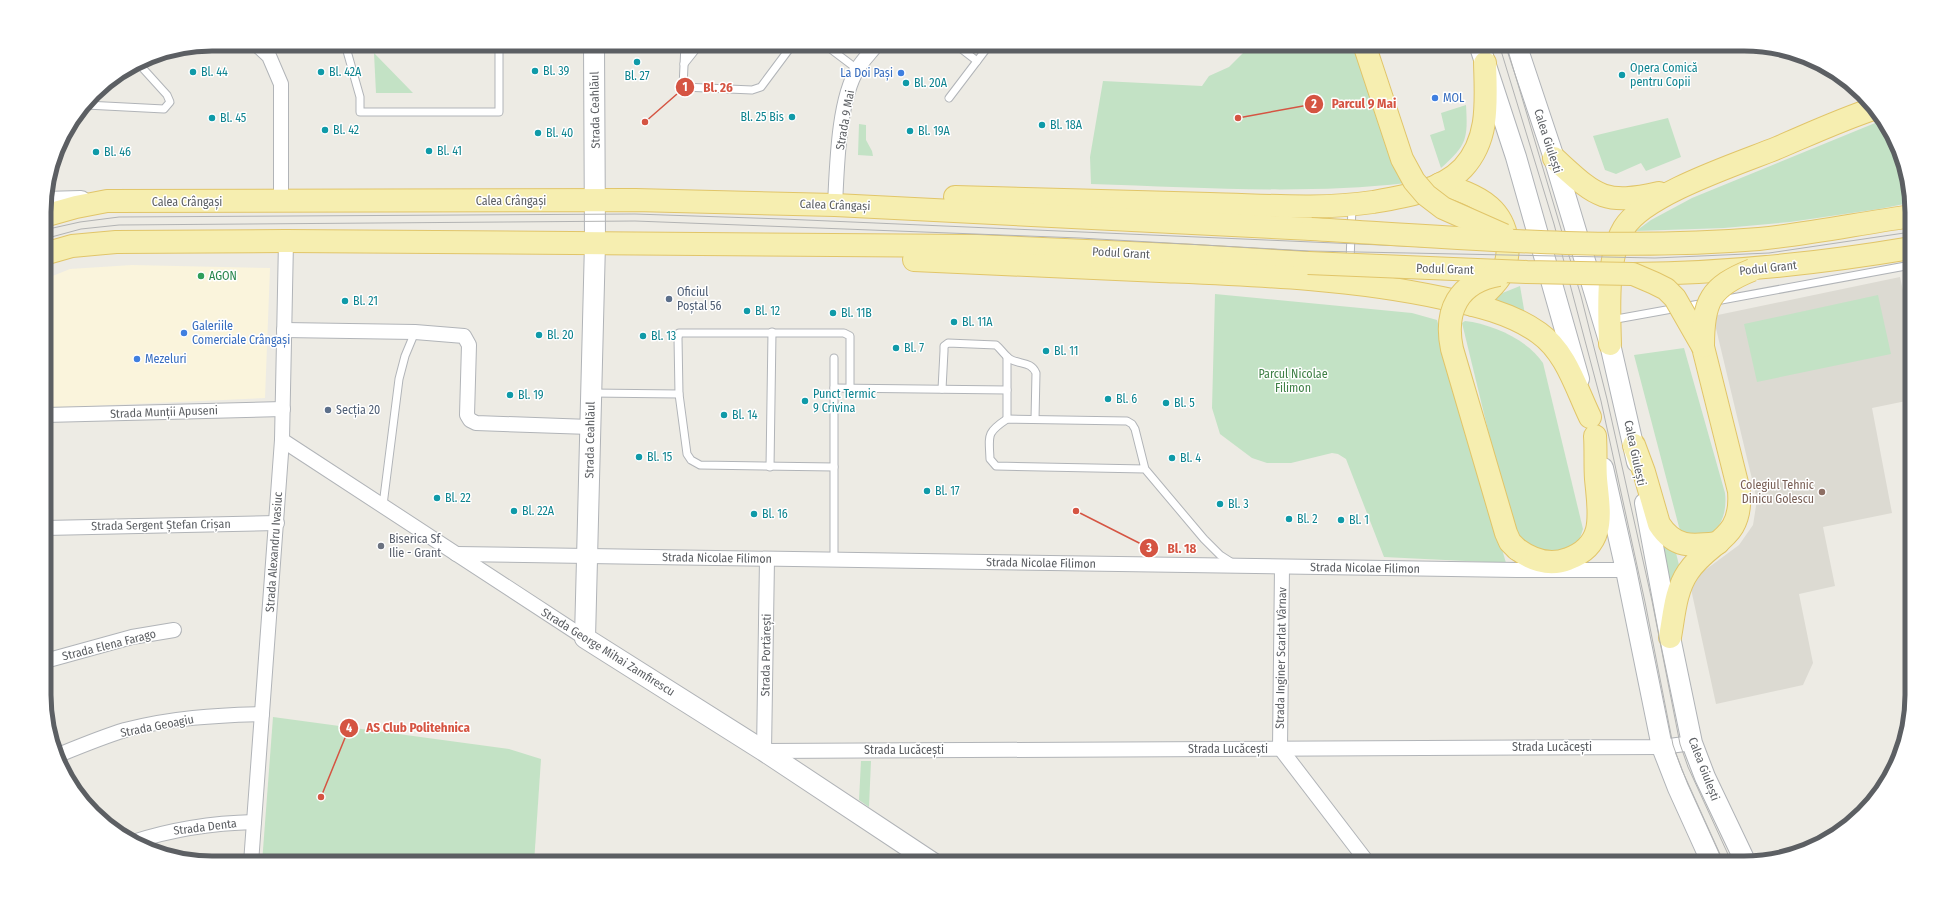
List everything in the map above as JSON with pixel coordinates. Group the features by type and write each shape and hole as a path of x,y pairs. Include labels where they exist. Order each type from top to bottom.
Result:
{"main road":[{"name":"Strada Ceahlăul","path":"586,638 595,243 594,51"},
{"path":"1366,51 1402,159 1407,170 1420,188 1432,200 1449,211 1520,242 1647,244 1752,239 1905,216"},
{"name":"Calea Giulești","path":"1518,51 1554,158 1610,344 1634,445 1670,637 1692,742 1705,777 1743,856"},
{"path":"835,205 858,197 874,195 1258,205 1352,204 1410,195 1440,184 1462,168 1472,156 1480,141 1486,107 1482,54"},
{"path":"1482,54 1516,157 1593,426 1626,570 1662,747 1678,788 1709,856"},
{"path":"1610,344 1610,280 1617,247 1623,229 1638,212 1674,190 1869,111"},
{"path":"1554,158 1586,186 1606,196 1628,199 1674,190"},
{"path":"1440,184 1469,194 1489,206 1501,222 1507,238 1508,259 1500,277 1493,286 1473,305"},
{"name":"Calea Crângași","path":"51,202 595,200 835,205 1311,229 1520,242"},
{"path":"51,214 107,201"},
{"path":"51,252 72,246 116,242 286,241 840,246 878,258 1274,276 1398,289 1473,305 1509,316 1524,323 1541,334 1555,348 1564,362 1593,426 1600,522 1595,538 1590,545 1574,557 1555,562 1536,560 1517,549 1510,542 1506,533 1452,349 1448,329 1449,319 1455,304 1459,297 1472,285 1488,277 1527,272"},
{"name":"Podul Grant","path":"840,246 977,246 1195,256 1308,264 1527,272 1633,274 1698,274 1752,270 1808,264 1905,249"},
{"path":"1702,347 1705,313 1709,301 1717,290 1727,281 1752,270"},
{"path":"1633,274 1654,282 1666,289 1675,298 1702,347 1740,498 1738,518 1733,527 1698,561 1682,582 1675,607 1670,637"},
{"path":"1634,445 1644,472 1659,524 1664,532 1675,540 1690,546 1718,543"},
{"name":"Strada George Mihai Zamfirescu","path":"586,638 764,751 923,856"}],"street":[{"path":"264,51 269,56 281,84 280,201"},
{"name":"Strada 9 Mai","path":"835,205 843,118 847,96 857,69 871,51"},
{"name":"Strada Alexandru Ivasiuc","path":"252,856 282,440 286,241"},
{"path":"284,330 415,332 457,334 464,336 469,345 467,415 470,420 476,423 590,427"},
{"name":"Strada Munții Apuseni","path":"51,416 283,409"},
{"name":"Strada George Mihai Zamfirescu","path":"282,440 586,638"},
{"name":"Strada Sergent Ștefan Crișan","path":"51,528 277,523"},
{"name":"Strada Nicolae Filimon","path":"456,554 1282,567 1626,570"},
{"name":"Strada Portărești","path":"764,751 767,559"},
{"name":"Strada Inginer Scarlat Vârnav","path":"1280,748 1282,567"},
{"name":"Strada Elena Farago","path":"51,659 110,643 174,630"},
{"name":"Strada Geoagiu","path":"62,754 124,731 163,722 204,717 262,714"},
{"name":"Strada Lucăcești","path":"764,751 1662,747 1692,742"},
{"path":"1280,748 1363,856"},
{"name":"Strada Denta","path":"141,839 163,832 199,826 254,822"}],"lane":[{"path":"347,51 360,97 360,112 499,112 499,51"},
{"path":"685,51 683,87 752,90 761,87 788,51"},
{"path":"684,64 694,51"},
{"path":"833,51 857,69"},
{"path":"964,51 977,61"},
{"path":"949,98 985,51"},
{"path":"92,105 164,109 170,102 167,95 142,67"},
{"path":"1349,283 1352,204"},
{"path":"1609,321 1905,266"},
{"path":"382,505 399,379 415,332"},
{"path":"770,467 772,332"},
{"path":"834,467 700,465 691,460 687,454 679,394 679,333 844,333 850,336 850,388"},
{"path":"942,389 944,346 948,343 996,345 1007,357 1016,362 1029,364 1033,367 1036,373 1035,419"},
{"path":"1007,357 1007,419"},
{"path":"834,358 834,560"},
{"path":"834,388 1007,390"},
{"path":"591,393 679,394"},
{"path":"1145,469 996,466 990,459 989,438 993,428 1007,419 1127,421 1132,424 1135,429 1145,469 1160,484 1204,540 1220,554 1238,566"}],"shaded area":[{"path":"132,265 270,268 265,398 51,408 51,277 70,269"},
{"name":"Colegiul Tehnic Dinicu Golescu","path":"1900,277 1905,300 1905,401 1872,408 1892,513 1823,527 1835,586 1799,594 1813,663 1803,685 1716,704 1691,589 1697,576 1739,545 1753,525 1757,500 1713,316"}],"green space":[{"path":"1245,51 1354,51 1385,138 1406,183 1328,189 1248,189 1091,184 1090,157 1103,81 1202,86 1209,76 1229,67"},
{"path":"374,53 413,93 376,93"},
{"path":"1466,105 1467,126 1464,141 1456,153 1441,168 1430,135 1445,130 1441,113"},
{"path":"1668,118 1681,157 1646,171 1641,163 1616,174 1605,170 1593,136"},
{"path":"1877,122 1893,150 1900,170 1905,203 1879,209 1790,222 1724,228 1636,231 1651,220 1692,198"},
{"path":"859,124 866,125 866,140 873,156 858,155"},
{"path":"1520,286 1525,315 1485,300"},
{"name":"Parcul Nicolae Filimon","path":"1215,294 1412,313 1437,320 1506,563 1384,557 1346,459 1338,454 1332,453 1291,463 1267,463 1252,458 1220,434 1212,408"},
{"path":"1878,295 1891,354 1757,382 1744,324"},
{"path":"1465,321 1486,326 1508,334 1528,347 1543,363 1583,529 1579,541 1558,555 1524,546 1511,525 1462,323"},
{"path":"1684,348 1725,493 1723,518 1712,532 1703,536 1683,535 1679,527 1634,355"},
{"path":"1657,541 1675,549 1680,569 1666,588"},
{"path":"273,717 509,749 541,759 534,856 263,856"},
{"path":"861,761 871,761 869,807 859,800"}],"tram line":[{"path":"1501,51 1554,224 1601,401 1645,602 1673,745 1682,770 1721,856"},
{"path":"1508,51 1581,296 1607,399 1652,601 1680,744 1688,767 1729,856"},
{"path":"51,228 80,222 119,217 635,214 1427,247 1654,252 1708,250"},
{"path":"51,237 81,229 119,225 635,221 1080,238 1309,251 1655,258 1769,253 1905,233"},
{"path":"1845,236 1905,227"}],"place":[{"name":"Bl. 27","path":"637,62"},
{"name":"Bl. 39","path":"535,71"},
{"name":"Bl. 44","path":"193,72"},
{"name":"Bl. 42A","path":"321,72"},
{"name":"La Doi Pași","path":"901,73"},
{"name":"Opera Comică pentru Copii","path":"1622,75"},
{"name":"Bl. 20A","path":"906,83"},
{"name":"MOL","path":"1435,98"},
{"name":"Bl. 25 Bis","path":"792,117"},
{"name":"Bl. 45","path":"212,118"},
{"name":"Parcul 9 Mai","path":"1238,118"},
{"name":"Bl. 26","path":"645,122"},
{"name":"Bl. 18A","path":"1042,125"},
{"name":"Bl. 42","path":"325,130"},
{"name":"Bl. 19A","path":"910,131"},
{"name":"Bl. 40","path":"538,133"},
{"name":"Bl. 41","path":"429,151"},
{"name":"Bl. 46","path":"96,152"},
{"name":"AGON","path":"201,276"},
{"name":"Oficiul Poștal 56","path":"669,299"},
{"name":"Bl. 21","path":"345,301"},
{"name":"Bl. 12","path":"747,311"},
{"name":"Bl. 11B","path":"833,313"},
{"name":"Bl. 11A","path":"954,322"},
{"name":"Galeriile Comerciale Crângași","path":"184,333"},
{"name":"Bl. 20","path":"539,335"},
{"name":"Bl. 13","path":"643,336"},
{"name":"Bl. 7","path":"896,348"},
{"name":"Bl. 11","path":"1046,351"},
{"name":"Mezeluri","path":"137,359"},
{"name":"Bl. 19","path":"510,395"},
{"name":"Bl. 6","path":"1108,399"},
{"name":"Punct Termic 9 Crivina","path":"805,401"},
{"name":"Bl. 5","path":"1166,403"},
{"name":"Secția 20","path":"328,410"},
{"name":"Bl. 14","path":"724,415"},
{"name":"Bl. 15","path":"639,457"},
{"name":"Bl. 4","path":"1172,458"},
{"name":"Bl. 17","path":"927,491"},
{"name":"Colegiul Tehnic Dinicu Golescu","path":"1822,492"},
{"name":"Bl. 22","path":"437,498"},
{"name":"Bl. 3","path":"1220,504"},
{"name":"Bl. 22A","path":"514,511"},
{"name":"Bl. 18","path":"1076,511"},
{"name":"Bl. 16","path":"754,514"},
{"name":"Bl. 2","path":"1289,519"},
{"name":"Bl. 1","path":"1341,520"},
{"name":"Biserica Sf. Ilie - Grant","path":"381,546"},
{"name":"AS Club Politehnica","path":"321,797"}]}
